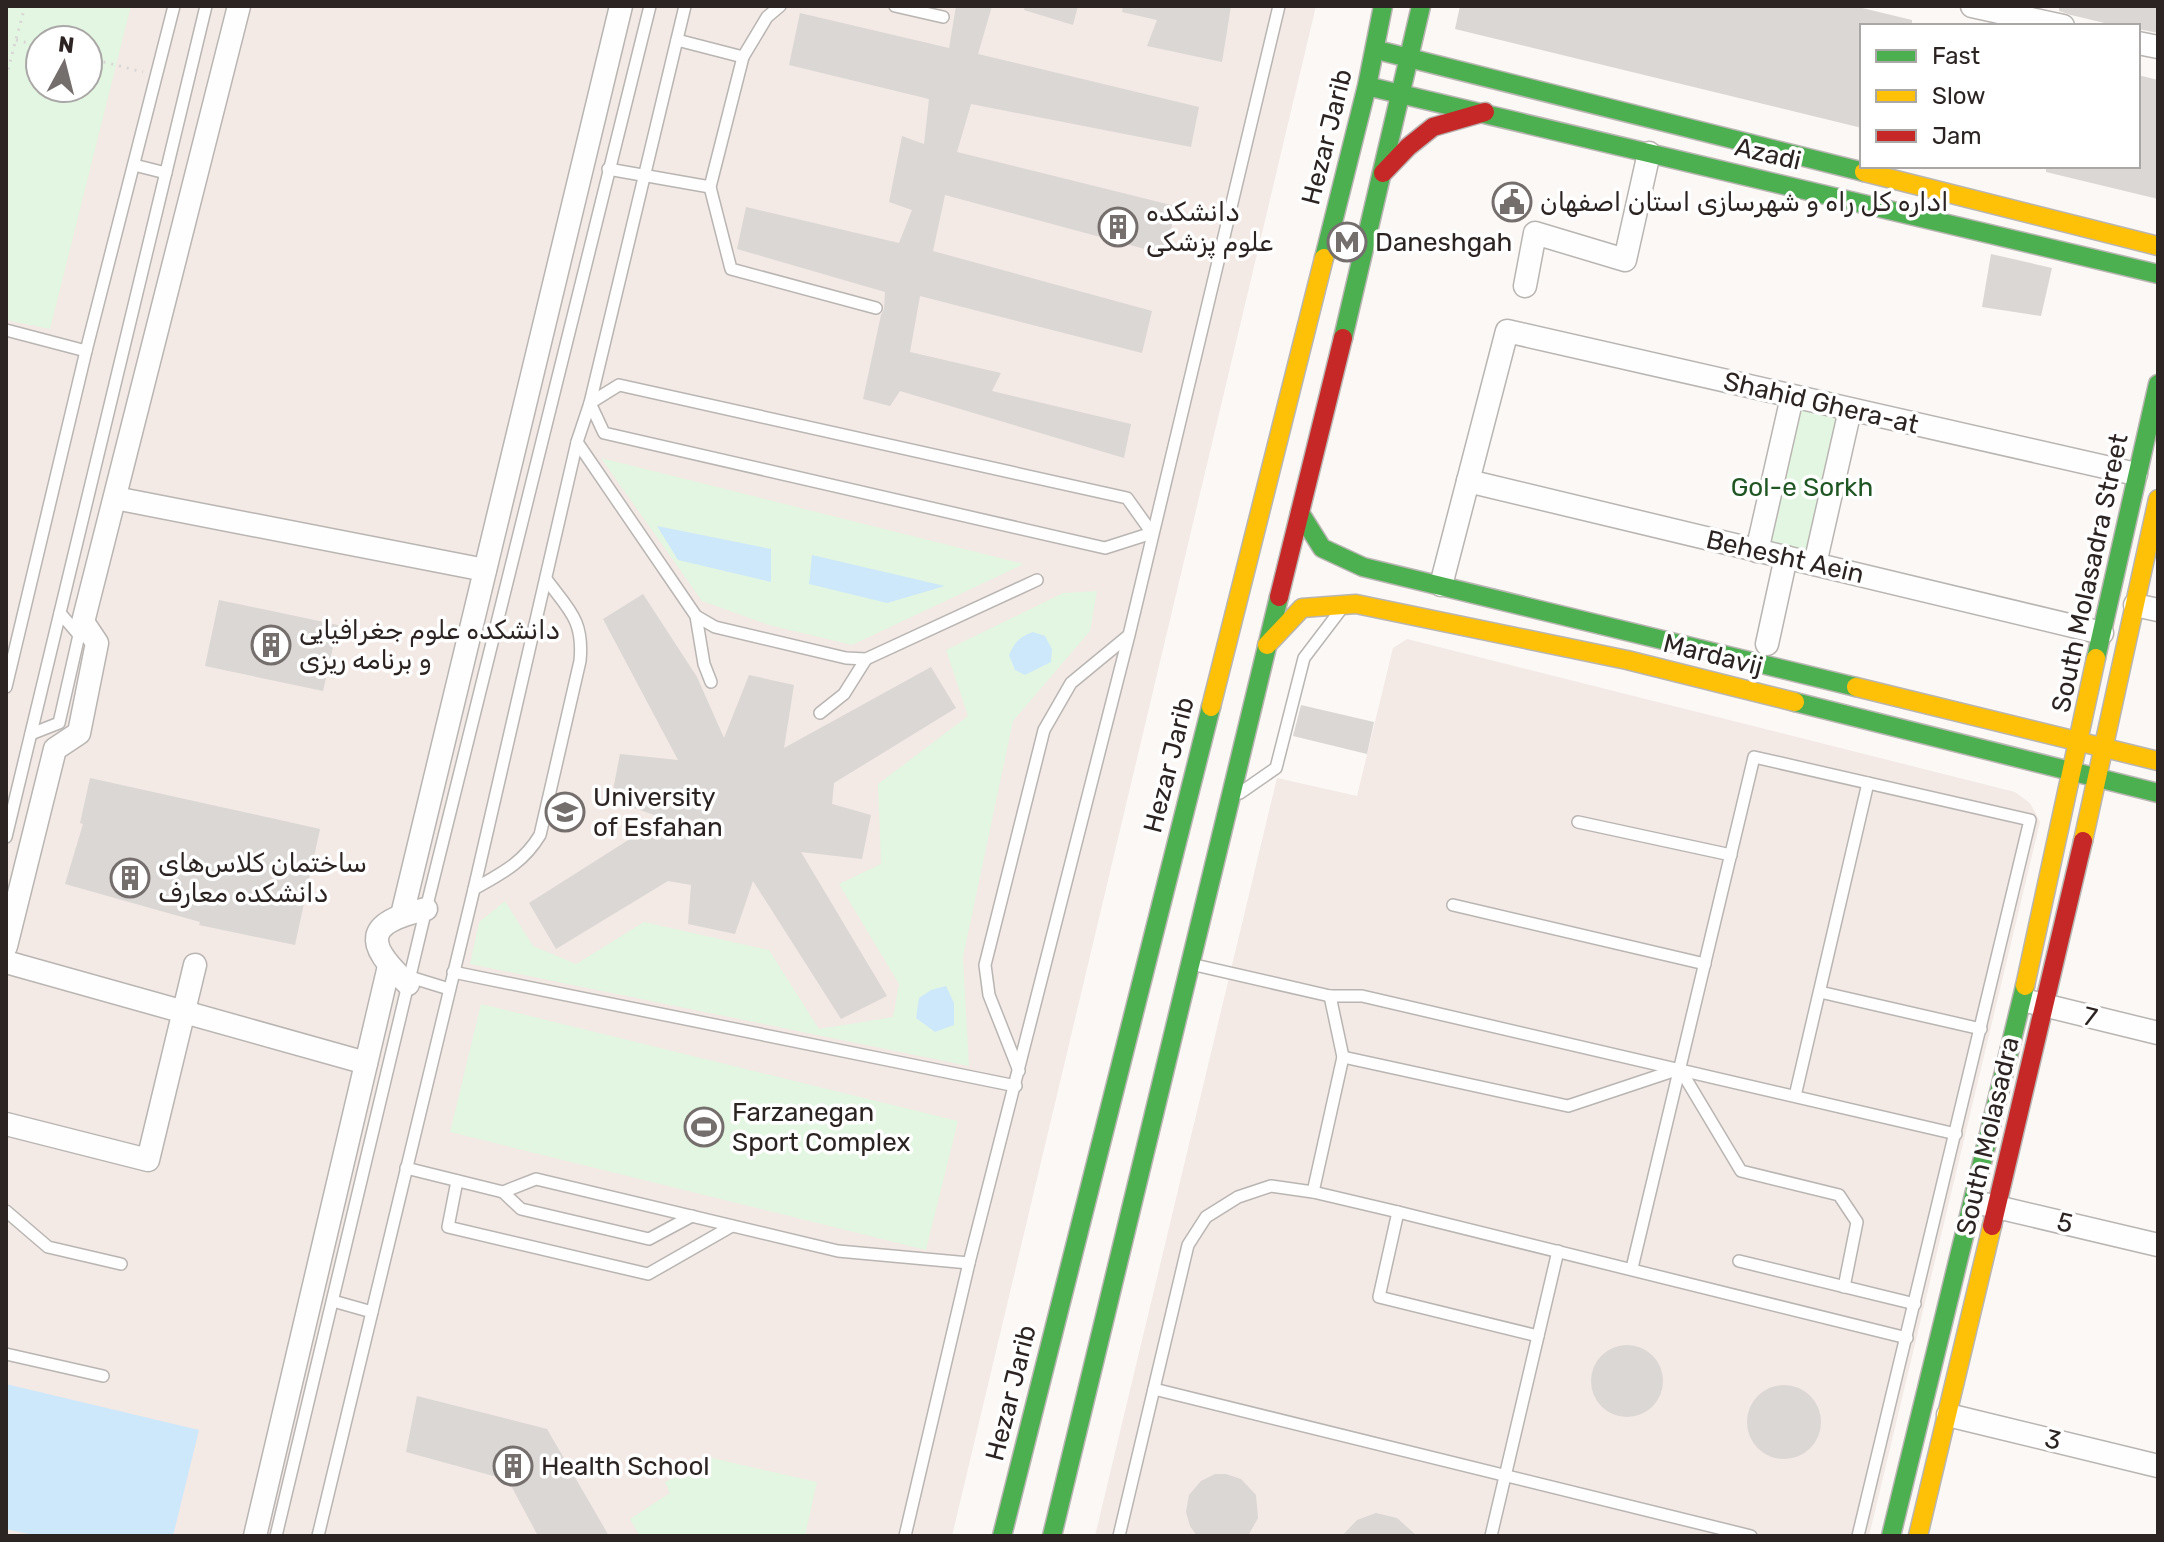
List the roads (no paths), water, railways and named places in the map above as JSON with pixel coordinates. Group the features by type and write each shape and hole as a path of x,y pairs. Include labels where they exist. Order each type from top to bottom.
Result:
{"main road":[{"name":"Hezar Jarib","path":"1002,1536 1367,86 1383,6"},
{"path":"1052,1536 1421,6"},
{"name":"Azadi","path":"1375,50 2158,246"},
{"name":"Azadi","path":"1367,86 2158,274"},
{"path":"1383,173 1433,127 1485,112"},
{"path":"1897,210 1904,182"},
{"path":"2104,233 2150,234 2158,229"},
{"name":"South Molasadra Street","path":"2072,773 2158,384"},
{"name":"South Molasadra Street","path":"2105,748 2135,605 2149,583 2158,499"},
{"name":"Mardavij","path":"1300,513 1322,548 1363,567 2158,761"},
{"name":"Mardavij","path":"1267,645 1302,608 1356,604 1627,660 2158,793"},
{"path":"1627,660 1635,633"},
{"name":"South Molasadra","path":"1918,1536 2105,748"},
{"name":"South Molasadra","path":"1891,1536 2022,1000 2072,773"}],"street":[{"path":"6,946 55,749 79,733 97,643 83,622 239,6"},
{"path":"402,915 621,6"},
{"path":"1972,6 2054,24"},
{"path":"1525,286 1535,233 1625,260 1649,153"},
{"name":"Shahid Ghera-at","path":"1468,481 1507,331 2136,474"},
{"path":"1757,551 1792,397"},
{"path":"1815,564 1850,410"},
{"path":"1441,585 1468,481"},
{"name":"Behesht Aein","path":"1468,481 2102,633"},
{"path":"115,498 485,570"},
{"path":"1767,644 1786,557"},
{"path":"2135,605 2158,610"},
{"path":"409,980 389,966 378,947 378,934 384,924 402,915 426,909"},
{"path":"6,962 366,1063"},
{"path":"6,1124 148,1160 195,965"},
{"path":"255,1536 389,966"},
{"name":"7","path":"2022,1000 2158,1033"},
{"name":"5","path":"1973,1201 2158,1245"},
{"name":"3","path":"1948,1415 2158,1466"}],"lane":[{"path":"6,687 86,351 174,6"},
{"path":"6,837 206,6"},
{"path":"276,1536 426,909 650,6"},
{"path":"318,1536 474,889 577,442 590,403 685,6"},
{"path":"780,6 767,17 743,57 710,187 731,269 876,308"},
{"path":"895,6 943,17"},
{"path":"905,1536 969,1263 1129,635 1279,6"},
{"path":"677,40 743,57"},
{"path":"134,165 166,173"},
{"path":"608,169 710,187"},
{"path":"6,330 86,351"},
{"path":"590,403 619,385 1127,498 1152,533"},
{"path":"590,403 604,433 1105,548 1152,533"},
{"path":"577,442 696,616 704,664 711,682"},
{"path":"474,889 515,865 529,853 540,835 574,690 582,640 577,621 546,579"},
{"path":"696,616 715,627 846,658 866,659 1037,580"},
{"path":"1230,800 1276,768 1304,658 1345,605"},
{"path":"31,734 59,723 79,635 60,613"},
{"path":"1019,1071 989,995 985,965 1044,730 1071,683 1129,635"},
{"path":"820,713 844,694 866,659"},
{"path":"1632,1268 1754,757 2030,820 1858,1536"},
{"path":"1795,1096 1868,783"},
{"path":"1578,822 1731,855"},
{"path":"1453,905 1705,964"},
{"path":"1190,964 1330,996 1362,996 1956,1134"},
{"path":"453,972 1016,1086"},
{"path":"409,980 449,989"},
{"path":"1820,992 1981,1029"},
{"path":"1313,1192 1343,1057 1330,996"},
{"path":"1343,1057 1568,1106 1680,1069"},
{"path":"1680,1069 1741,1171 1839,1195 1857,1222 1844,1287"},
{"path":"406,1168 503,1192 521,1209 649,1239 692,1216"},
{"path":"503,1192 536,1179 838,1251 969,1263"},
{"path":"457,1181 448,1227 648,1274 732,1226"},
{"path":"1119,1536 1188,1245 1206,1217 1238,1197 1271,1186 1313,1192 1398,1212 1907,1338"},
{"path":"6,1211 48,1247 121,1264"},
{"path":"1398,1212 1379,1297 1538,1336"},
{"path":"1491,1536 1558,1251"},
{"path":"1739,1261 1915,1304"},
{"path":"333,1301 372,1312"},
{"path":"6,1354 103,1376"},
{"path":"1154,1389 1751,1536"}],"water":[{"path":"657,526 771,549 771,582 678,560"},
{"path":"812,555 945,586 887,603 809,584"},
{"path":"1033,632 1045,636 1052,649 1051,662 1025,675 1015,670 1009,655 1018,640"},
{"path":"946,986 954,1003 954,1025 935,1032 916,1018 919,998 931,990"},
{"path":"6,1384 199,1430 173,1536 37,1536 6,1529"}],"place":[{"name":"اداره کل راه و شهرسازی استان اصفهان","path":"1512,202"},
{"name":"دانشکده علوم پزشکی","path":"1118,227"},
{"name":"Daneshgah","path":"1347,242"},
{"name":"دانشکده علوم جغرافیایی و برنامه ریزی","path":"271,645"},
{"name":"University of Esfahan","path":"565,812"},
{"name":"ساختمان کلاس‌های دانشکده معارف","path":"130,878"},
{"name":"Farzanegan Sport Complex","path":"704,1127"},
{"name":"Health School","path":"513,1466"}],"park label":[{"name":"Gol-e Sorkh","path":"1802,487"}]}
